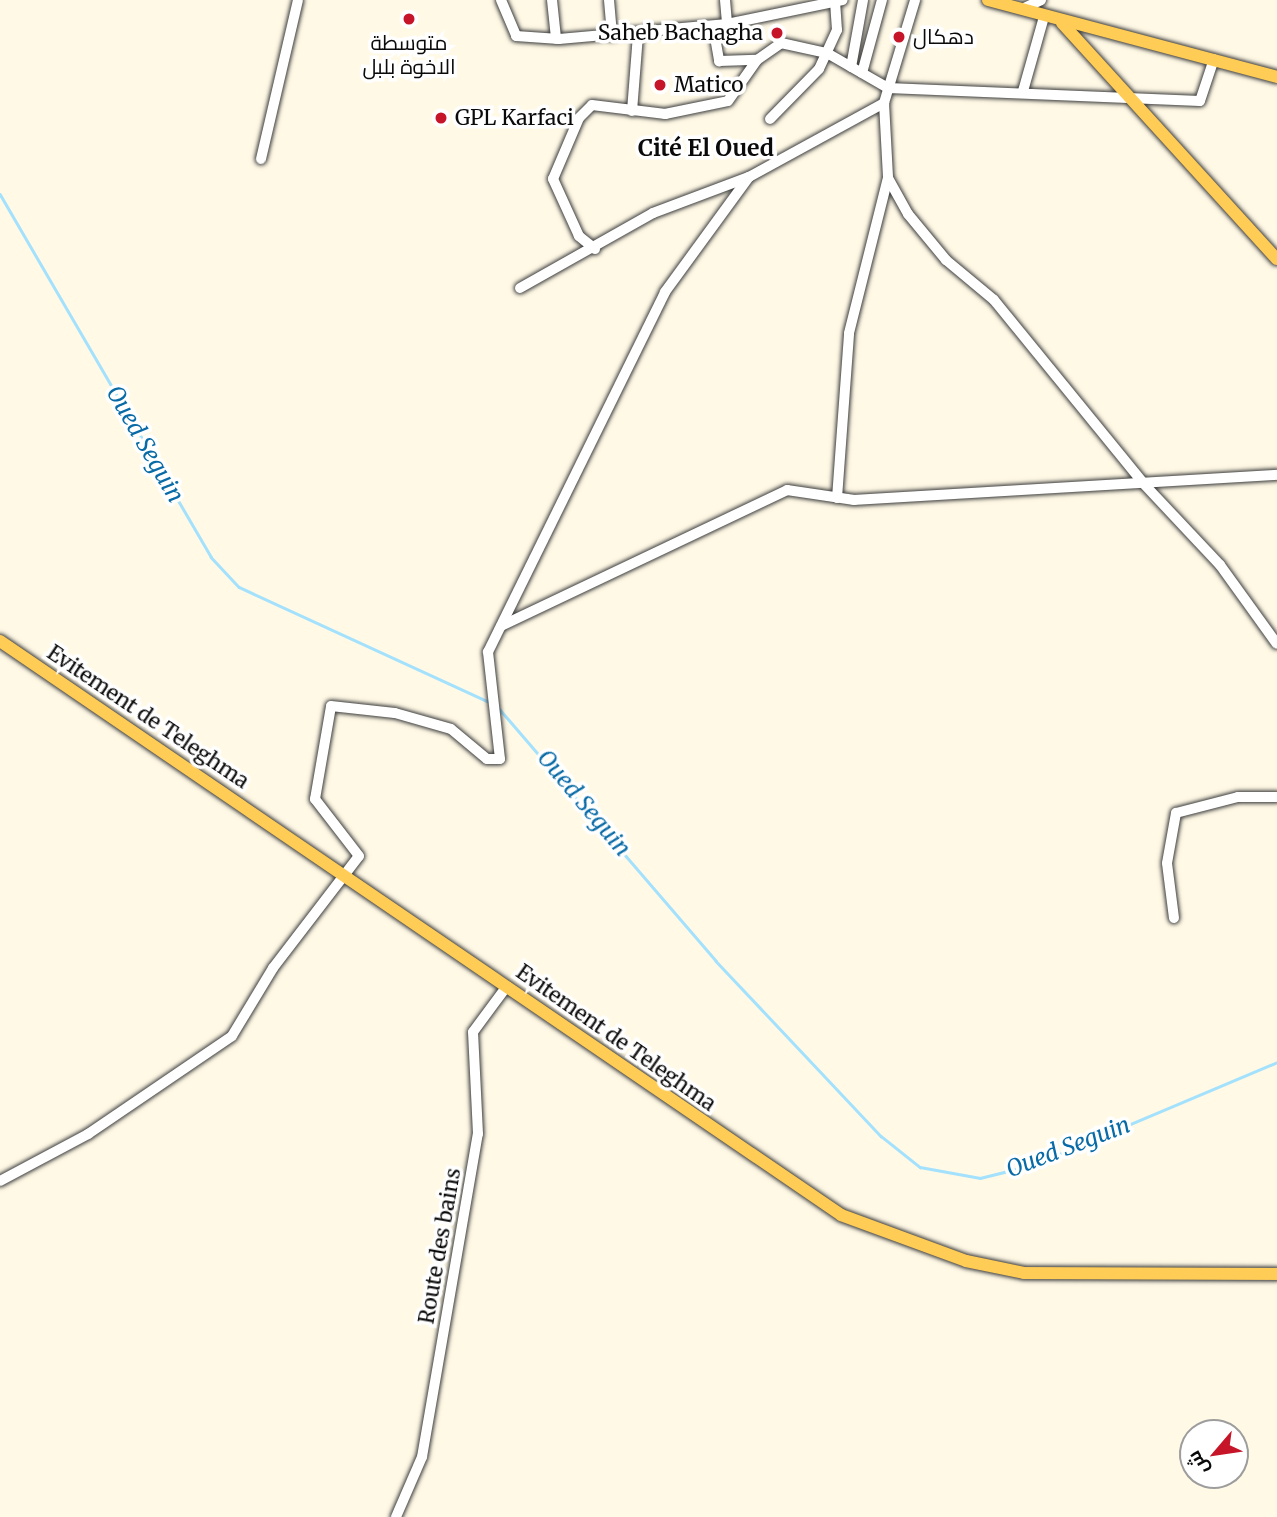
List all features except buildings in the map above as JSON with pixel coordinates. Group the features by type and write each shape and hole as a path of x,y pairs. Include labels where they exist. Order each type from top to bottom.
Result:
{"main road":[{"path":"988,0 1062,23 1277,76"},
{"path":"1062,23 1277,259"},
{"name":"Evitement de Teleghma","path":"0,641 345,872 779,1177 894,1238 1024,1273 1277,1275"}],"street":[{"path":"261,159 298,0"},
{"path":"501,0 510,33 556,39 713,26 839,1 837,30 827,53 802,92 770,119"},
{"path":"552,0 556,39"},
{"path":"609,0 612,36"},
{"path":"725,0 727,24"},
{"path":"851,67 863,0"},
{"path":"862,73 882,0"},
{"path":"837,498 849,333 888,178 884,103 915,0"},
{"path":"1021,9 1041,0"},
{"path":"1023,91 1044,17"},
{"path":"713,26 719,61 757,60"},
{"path":"632,111 638,34"},
{"path":"595,249 579,236 553,179 579,118 592,105 632,111 699,111 728,101 757,60 781,43 827,53 888,88 1128,95 1200,101 1214,59"},
{"path":"520,288 595,249 653,213 749,177 884,103"},
{"path":"0,1181 88,1135 232,1036 345,872 359,856 315,799 331,706 395,713 451,729 495,763 502,752 494,727 488,679 488,652 665,292 749,177"},
{"path":"888,178 946,260 994,300 1143,484 1180,517 1277,644"},
{"path":"501,626 787,490 837,498 1277,475"},
{"path":"1174,918 1167,863 1177,813 1238,797 1277,797"},
{"name":"Route des bains","path":"396,1517 422,1457 478,1134 473,1032 507,986"}],"waterway":[{"name":"Oued Seguin","path":"0,194 211,557 239,587 491,703"},
{"name":"Oued Seguin","path":"497,706 716,961 881,1136 920,1167 980,1178 1036,1164 1277,1062"}],"place":[{"name":"متوسطة الاخوة بلبل","path":"409,19"},
{"name":"Saheb Bachagha","path":"777,33"},
{"name":"دهكال","path":"899,37"},
{"name":"Matico","path":"660,85"},
{"name":"GPL Karfaci","path":"441,118"}],"district":[{"name":"Cité El Oued","path":"706,148"}]}
